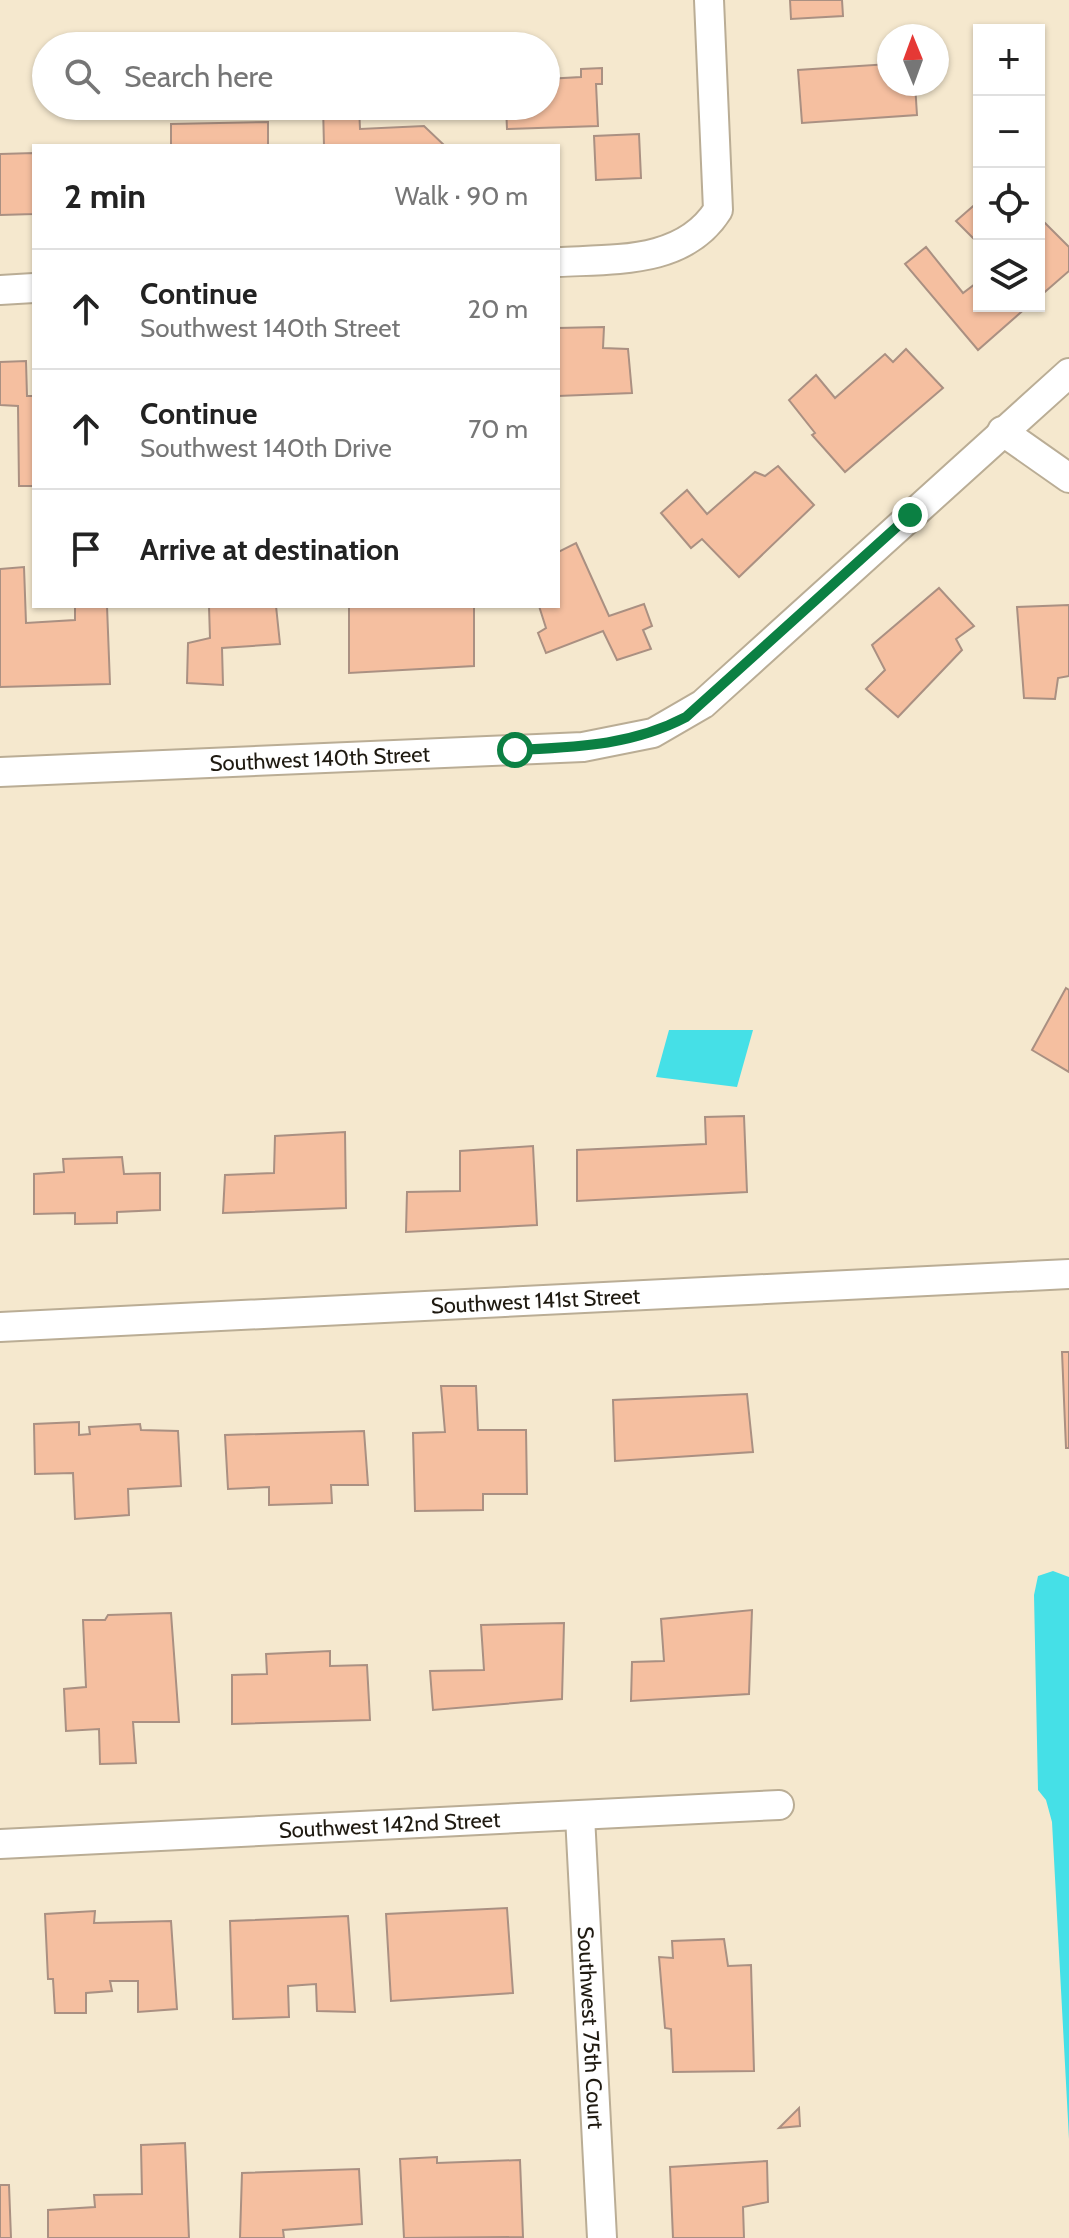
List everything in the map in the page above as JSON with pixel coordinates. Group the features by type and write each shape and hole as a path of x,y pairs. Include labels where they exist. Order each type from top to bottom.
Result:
{"street":[{"path":"560,262 659,253 683,245 708,227 718,210 720,195 709,0"},
{"path":"0,290 32,288"},
{"name":"Southwest 140th Street","path":"0,772 583,747 638,738 677,721 703,704 1069,373"},
{"path":"1002,431 1069,478"},
{"name":"Southwest 141st Street","path":"0,1327 1069,1274"},
{"name":"Southwest 142nd Street","path":"0,1844 779,1805"},
{"name":"Southwest 75th Court","path":"580,1816 602,2238"}],"water":[{"path":"669,1030 753,1030 737,1087 656,1077"},
{"path":"1053,1571 1069,1577 1069,2139 1052,1822 1046,1800 1038,1790 1034,1595 1038,1576"}],"building":[{"path":"790,0 842,0 843,16 791,19"},
{"path":"877,65 877,96 916,96 917,115 802,123 798,70"},
{"path":"602,68 602,84 596,84 598,126 507,129 507,120 560,120 560,78 581,77 581,69"},
{"path":"323,120 360,120 360,129 424,126 443,144 324,144"},
{"path":"268,122 268,144 171,144 171,124"},
{"path":"639,134 641,178 596,180 594,136"},
{"path":"32,153 32,214 0,215 0,154"},
{"path":"973,206 973,238 956,221"},
{"path":"1045,223 1069,247 1069,271 1045,292"},
{"path":"926,247 963,293 973,286 973,312 1021,312 978,350 905,264"},
{"path":"604,327 603,348 628,349 632,393 560,396 560,328"},
{"path":"906,349 943,388 845,472 812,435 815,433 789,400 816,375 835,398 885,354 893,362"},
{"path":"26,361 27,396 32,396 32,486 19,486 18,406 0,405 0,362"},
{"path":"778,466 814,505 739,577 702,539 691,548 661,513 687,490 707,514 755,472 765,476"},
{"path":"576,543 609,616 644,604 652,626 643,630 651,649 617,660 603,631 546,653 538,633 546,628 540,608 560,608 560,551"},
{"path":"24,567 26,623 75,620 75,608 107,608 110,684 0,687 0,569"},
{"path":"939,588 974,626 956,639 962,650 898,717 866,689 885,670 872,645"},
{"path":"1069,605 1069,676 1058,678 1055,699 1024,698 1017,607"},
{"path":"209,608 276,608 280,644 222,648 223,685 187,683 188,643 210,638"},
{"path":"349,608 474,608 474,666 349,673"},
{"path":"1066,988 1069,990 1069,1072 1032,1050"},
{"path":"744,1116 747,1192 577,1201 577,1150 706,1144 705,1117"},
{"path":"345,1132 346,1208 223,1213 225,1175 274,1173 275,1136"},
{"path":"533,1146 537,1225 406,1232 407,1192 460,1191 460,1151"},
{"path":"122,1157 124,1174 160,1173 160,1210 117,1212 117,1223 75,1224 75,1213 34,1214 34,1174 64,1172 63,1159"},
{"path":"1062,1352 1069,1352 1069,1448 1066,1448"},
{"path":"441,1386 476,1386 478,1430 526,1430 527,1494 483,1494 483,1510 415,1511 413,1433 445,1432"},
{"path":"747,1394 753,1452 615,1461 613,1400"},
{"path":"79,1422 79,1435 90,1434 89,1427 140,1424 141,1430 178,1431 181,1486 128,1489 129,1515 75,1519 73,1473 35,1474 34,1424"},
{"path":"364,1431 368,1485 331,1485 332,1503 269,1505 269,1487 228,1489 225,1435"},
{"path":"752,1610 749,1694 631,1701 632,1662 664,1661 661,1619"},
{"path":"171,1613 179,1722 133,1722 136,1763 100,1764 99,1729 66,1731 64,1689 86,1687 83,1620 105,1620 108,1615"},
{"path":"564,1623 562,1699 433,1710 430,1671 484,1670 481,1625"},
{"path":"330,1651 330,1666 367,1665 370,1720 232,1724 232,1675 267,1674 266,1654"},
{"path":"507,1908 513,1993 391,2001 386,1914"},
{"path":"95,1911 94,1923 171,1921 177,2009 138,2012 138,1981 110,1981 112,1991 86,1993 86,2013 55,2013 53,1979 48,1979 45,1914"},
{"path":"348,1916 355,2012 317,2011 316,1984 288,1986 289,2017 233,2019 230,1921"},
{"path":"724,1939 728,1966 751,1965 754,2071 673,2072 671,2029 665,2028 659,1957 673,1958 672,1941"},
{"path":"799,2108 800,2126 779,2128"},
{"path":"185,2143 189,2238 48,2238 48,2210 95,2207 94,2195 142,2194 141,2145"},
{"path":"437,2157 437,2163 520,2160 523,2237 404,2238 400,2159"},
{"path":"767,2161 768,2202 743,2207 744,2238 673,2238 670,2167"},
{"path":"359,2169 362,2224 283,2230 284,2238 240,2238 242,2173"},
{"path":"0,2185 9,2185 11,2238 0,2238"}],"route":[{"path":"515,750 614,743 653,733 686,717 910,515"}]}
